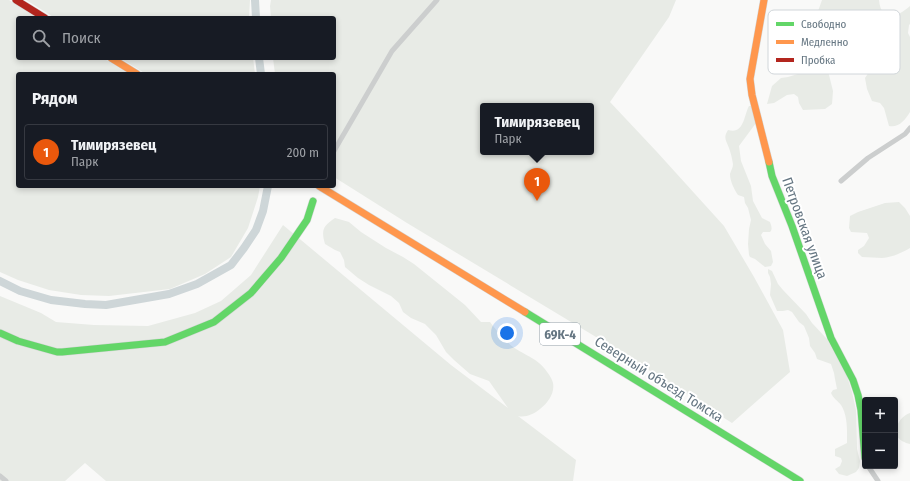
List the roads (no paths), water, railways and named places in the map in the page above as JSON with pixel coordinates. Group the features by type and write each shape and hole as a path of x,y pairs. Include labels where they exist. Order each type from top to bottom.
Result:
{"street":[{"path":"16,0 42,16"},
{"path":"336,149 392,51 437,0"},
{"name":"Петровская улица","path":"764,0 750,80 752,95 772,176 792,226 831,338 853,380 858,395 861,410 862,433"},
{"path":"113,60 134,72"},
{"path":"841,181 868,158 905,134 910,128"},
{"name":"Северный объезд Томска","path":"322,188 800,481"},
{"path":"0,333 31,345 62,352 165,342 214,322 251,293 281,258 307,220 313,201"},
{"path":"870,469 878,481"},
{"path":"0,476 6,481"}],"waterway":[{"path":"255,0 256,16"},
{"path":"259,60 261,72"},
{"path":"0,281 20,291 51,300 85,304 106,305 169,294 197,284 231,265 256,230 263,211 268,188"}],"place":[{"name":"Тимирязевец","path":"537,201"}]}
